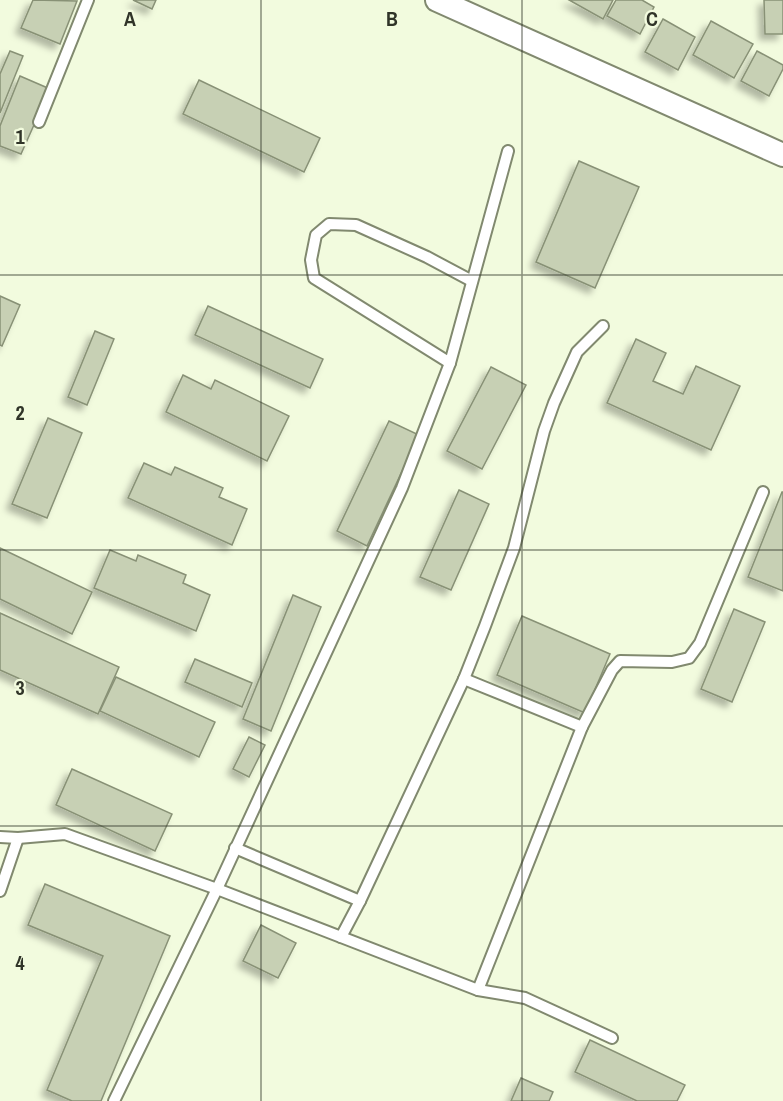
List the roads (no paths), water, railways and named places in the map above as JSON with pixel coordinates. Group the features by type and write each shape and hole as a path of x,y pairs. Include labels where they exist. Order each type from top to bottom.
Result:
{"street":[{"path":"436,0 783,155"}],"lane":[{"path":"39,122 88,0"},
{"path":"114,1101 217,889 393,507 450,363 508,151"},
{"path":"450,363 314,278 311,260 316,235 329,224 356,225 427,257 472,281"},
{"path":"341,937 465,679 514,548 544,431 554,403 577,352 603,326"},
{"path":"478,990 582,727 612,670 620,661 672,662 689,658 700,642 763,492"},
{"path":"465,679 582,727"},
{"path":"0,837 18,838 65,834 217,889 478,990 525,998 612,1038"},
{"path":"0,891 18,838"},
{"path":"235,848 360,901"}]}
